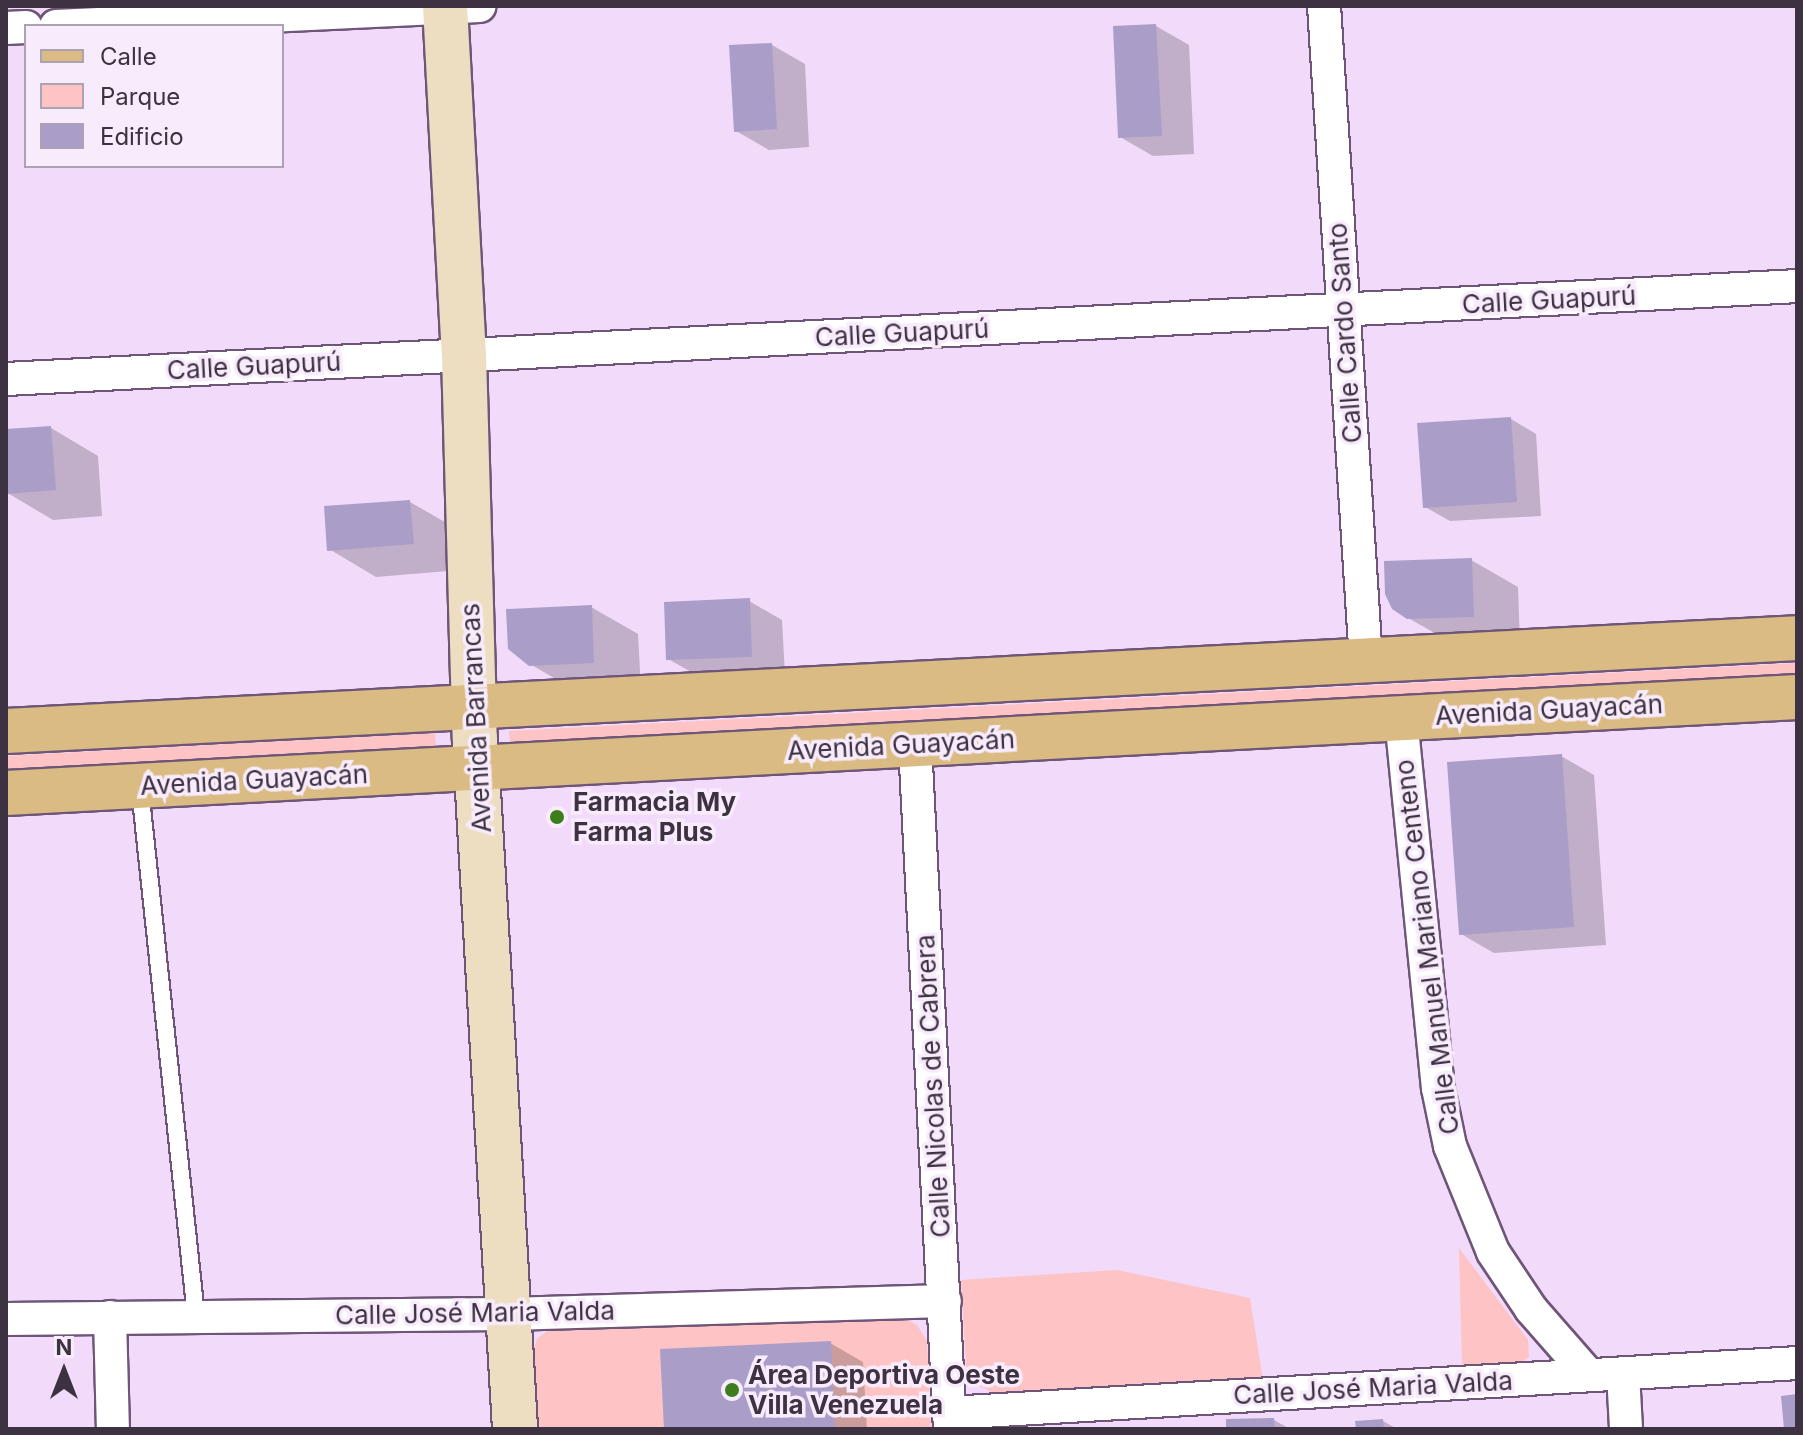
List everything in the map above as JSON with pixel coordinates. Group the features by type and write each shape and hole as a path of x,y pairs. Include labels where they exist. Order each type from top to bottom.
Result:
{"main road":[{"path":"6,731 1797,638"},
{"name":"Avenida Guayacán","path":"6,793 1797,697"}],"street":[{"name":"Calle Cardo Santo","path":"1324,6 1366,660"},
{"path":"98,24 457,7"},
{"name":"Avenida Barrancas","path":"457,7 473,706 515,1429"},
{"name":"Calle Guapurú","path":"6,379 1797,286"},
{"name":"Calle Manuel Mariano Centeno","path":"1401,718 1438,1088 1450,1146 1493,1252 1531,1309 1588,1374"},
{"name":"Calle Nicolas de Cabrera","path":"915,744 949,1421"},
{"name":"Calle José Maria Valda","path":"6,1319 509,1314 945,1301"},
{"path":"110,1317 113,1429"},
{"name":"Calle José Maria Valda","path":"949,1421 1588,1374 1797,1363"},
{"path":"1623,1373 1626,1429"}],"lane":[{"path":"140,786 196,1316"}],"green space":[{"path":"1797,663 1797,677 510,746 509,731"},
{"path":"435,733 436,746 6,769 6,756"},
{"path":"1459,1248 1528,1340 1529,1357 1520,1363 1462,1365"},
{"path":"1117,1270 1250,1298 1263,1380 994,1393 967,1380 961,1280"},
{"name":"Área Deportiva Oeste Villa Venezuela","path":"907,1320 917,1325 927,1341 931,1429 536,1429 533,1351 537,1339 552,1327"}],"building":[{"path":"1156,24 1162,136 1118,138 1113,26"},
{"path":"772,43 777,129 734,132 729,45"},
{"path":"1511,417 1517,502 1423,508 1417,423"},
{"path":"51,426 56,490 6,494 6,429"},
{"path":"410,500 414,544 327,551 324,506"},
{"path":"1472,558 1474,617 1407,619 1392,609 1385,594 1384,561"},
{"path":"750,598 752,657 666,660 664,602"},
{"path":"592,605 594,663 529,666 508,649 506,609"},
{"path":"1562,754 1574,927 1459,935 1447,762"},
{"path":"831,1341 835,1429 664,1429 660,1349"},
{"path":"1797,1394 1797,1429 1784,1429 1781,1396"},
{"path":"1274,1418 1275,1429 1226,1429 1226,1419"},
{"path":"1383,1419 1384,1429 1356,1429 1355,1421"}],"place":[{"name":"Farmacia My Farma Plus","path":"557,817"},
{"name":"Área Deportiva Oeste Villa Venezuela","path":"732,1390"}]}
